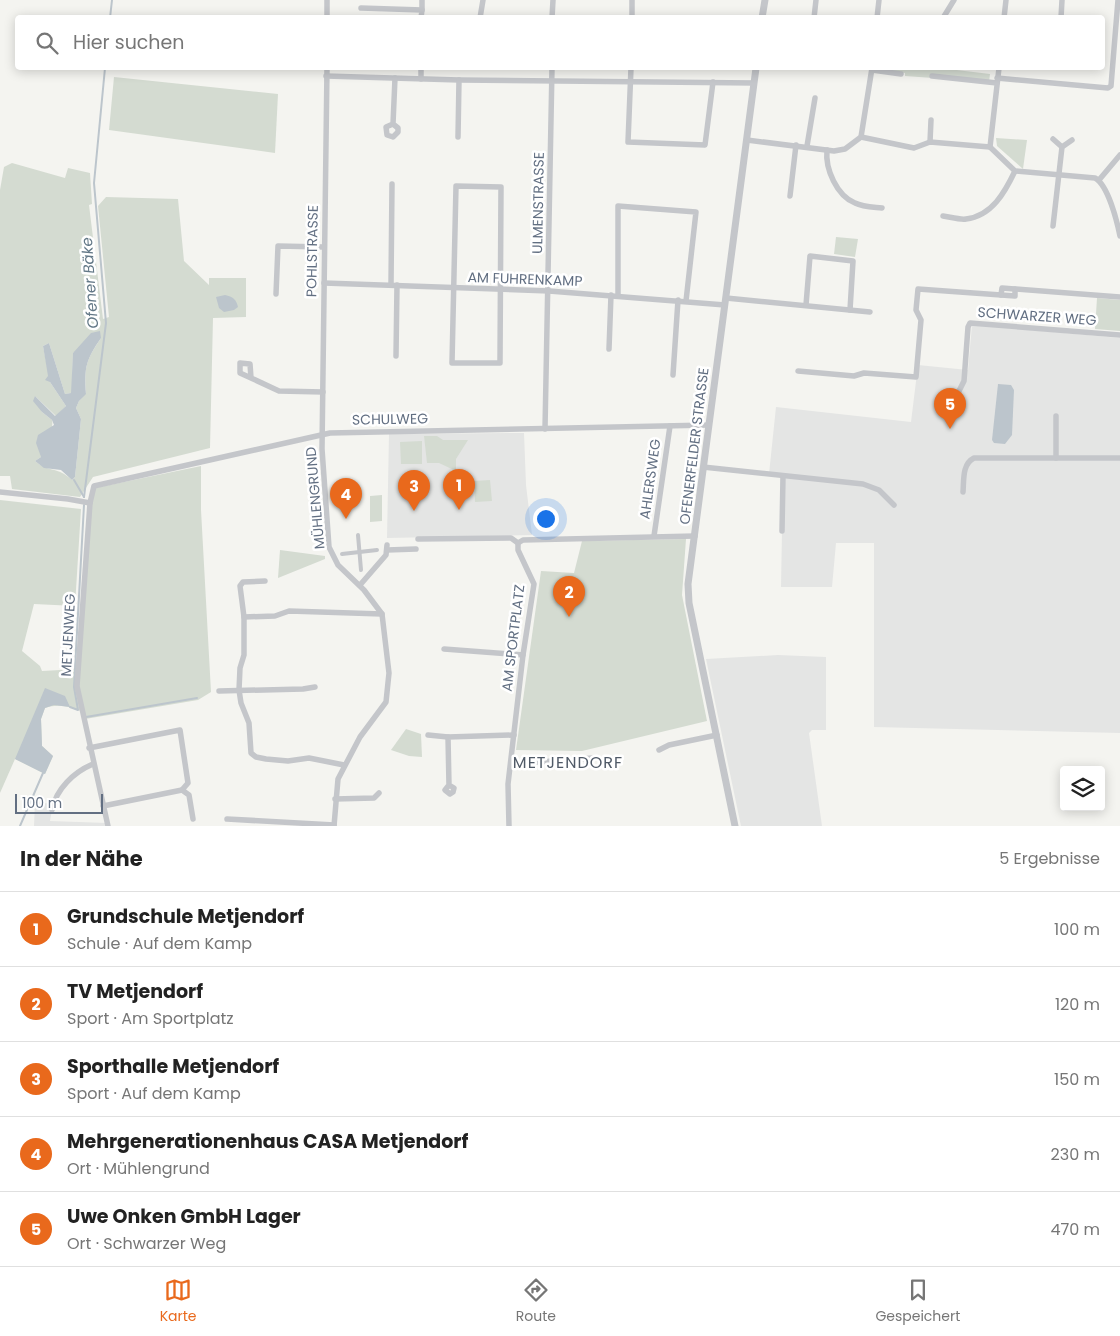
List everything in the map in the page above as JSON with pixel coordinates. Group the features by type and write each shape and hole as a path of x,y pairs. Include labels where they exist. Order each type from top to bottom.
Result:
{"street":[{"path":"327,0 327,15"},
{"path":"422,0 422,15"},
{"path":"480,15 483,0"},
{"path":"552,15 553,0"},
{"path":"632,0 632,15"},
{"path":"762,15 765,0"},
{"path":"814,15 816,0"},
{"path":"877,15 879,0"},
{"path":"945,15 954,0"},
{"path":"1004,15 1006,0"},
{"path":"1061,15 1062,0"},
{"path":"932,76 1108,88 1111,86 1118,0"},
{"path":"361,8 422,10"},
{"name":"POHLSTRASSE","path":"322,434 327,70"},
{"path":"421,70 421,79"},
{"name":"ULMENSTRASSE","path":"545,429 552,70"},
{"path":"631,70 628,142 705,145 713,82"},
{"name":"OFENERFELDER STRASSE","path":"736,826 689,604 688,584 756,70"},
{"path":"746,140 807,146 827,150 845,149 861,137 872,70"},
{"path":"878,70 901,74"},
{"path":"990,147 999,70"},
{"path":"326,76 552,82 754,83"},
{"path":"392,124 394,78"},
{"path":"458,137 459,80"},
{"path":"807,146 815,98"},
{"path":"930,142 931,120"},
{"path":"861,137 914,148 930,142 990,147 1015,171 1095,178 1099,180 1112,206 1120,236"},
{"path":"1054,139 1062,146"},
{"path":"1062,146 1072,140"},
{"path":"790,196 796,145"},
{"path":"1054,226 1062,146"},
{"path":"827,150 830,172 843,195 853,203 882,208"},
{"path":"1099,180 1120,155"},
{"path":"943,216 964,220 984,213 1001,198 1015,171"},
{"path":"392,184 396,356"},
{"path":"456,186 502,187 500,289 500,364 452,363 456,186"},
{"path":"618,296 618,206 696,212 686,301"},
{"path":"276,294 278,246 324,247"},
{"path":"806,305 810,256 853,261 850,310"},
{"name":"AM FUHRENKAMP","path":"324,283 454,289 500,289 686,301 806,305 870,312"},
{"path":"798,370 854,376 864,372 916,377 921,320 916,310 918,289 1015,296 1015,289 1120,297"},
{"path":"610,349 611,295"},
{"path":"674,375 678,300"},
{"name":"SCHWARZER WEG","path":"955,399 964,381 968,327 970,323 1120,335"},
{"path":"251,378 279,391 323,392"},
{"path":"1056,416 1056,458"},
{"name":"SCHULWEG","path":"90,503 94,486 322,434 385,430 709,425"},
{"name":"AHLERSWEG","path":"654,536 670,426"},
{"name":"MÜHLENGRUND","path":"322,434 329,546 338,565 360,585 382,614"},
{"path":"964,492 966,466 969,460 974,458 1120,458"},
{"path":"703,467 863,484 879,490 894,505"},
{"path":"782,531 784,476"},
{"path":"0,492 90,503"},
{"name":"METJENWEG","path":"90,503 77,686 108,826"},
{"path":"358,535 361,570"},
{"path":"418,539 511,538 518,543 524,540 695,536"},
{"name":"AM SPORTPLATZ","path":"509,826 511,764 523,655 534,584 518,543"},
{"path":"360,585 386,555 387,547 416,549"},
{"path":"342,554 377,550"},
{"path":"265,581 243,582 240,586 244,617 244,654 240,668 239,690 241,703 249,723 251,752 256,757 288,761 309,758 344,765"},
{"path":"227,819 334,826 338,779 360,737 388,698 389,673 382,614 289,612 275,616 244,617"},
{"path":"444,649 523,655"},
{"path":"219,691 315,687"},
{"path":"90,748 180,730 188,783 182,790 103,806"},
{"path":"428,735 448,737 514,735"},
{"path":"659,750 670,745 717,735"},
{"path":"448,737 449,784"},
{"path":"511,764 593,758"},
{"path":"52,810 53,801 63,786 84,768 93,764"},
{"path":"182,790 189,795 193,818"},
{"path":"335,799 374,798 379,793"}],"shaded area":[{"path":"879,70 957,70 990,74 989,82 905,76 905,73"},
{"path":"114,77 278,94 275,153 109,130"},
{"path":"996,138 1027,140 1023,169 997,146"},
{"path":"12,163 65,178 68,168 90,173 92,204 89,205 103,319 109,317 98,206 106,197 178,199 184,261 209,285 209,278 246,278 246,317 213,318 210,448 93,477 80,497 12,489 10,476 0,476 0,190 4,167","holes":["101,338 87,364 85,377 86,393 76,408 81,419 75,477 72,480 62,473 40,465 35,461 41,457 42,447 52,425 52,420 42,412 35,396 56,416 66,406 50,382 43,346 49,343 65,394 72,393 73,353"]},
{"path":"836,237 858,239 855,257 834,254"},
{"path":"225,295 234,299 238,307 224,312 219,308 216,297"},
{"path":"1097,298 1120,300 1120,331 1095,329"},
{"path":"972,325 1120,338 1120,733 874,727 874,543 836,543 832,587 781,587 783,476 769,474 776,407 911,422 918,365 968,370"},
{"path":"100,331 101,338 87,364 85,377 86,394 79,401 76,408 81,419 75,477 72,480 61,470 44,468 35,461 41,457 36,443 38,435 54,425 52,420 33,401 35,396 55,416 66,406 50,382 45,380 48,376 43,346 49,343 65,394 71,393 73,353 91,333"},
{"path":"998,384 1011,385 1014,390 1012,435 1005,444 994,443 992,440"},
{"path":"524,433 526,485 532,535 387,538 389,434"},
{"path":"424,436 437,436 443,440 468,440 456,459 456,471 439,463 427,463"},
{"path":"422,441 422,464 401,464 400,442"},
{"path":"201,466 201,510 211,692 198,700 85,719 84,712 69,707 55,706 45,708 41,719 42,746 53,756 45,774 15,759 0,793 0,500 81,509 75,606 34,604 22,651 40,666 42,671 78,669 90,503 95,488"},
{"path":"490,480 492,501 475,502 474,481"},
{"path":"382,495 382,521 370,522 370,496"},
{"path":"686,539 682,595 707,721 582,751 516,750 541,571 574,573 582,541"},
{"path":"280,550 325,556 325,559 278,578"},
{"path":"778,655 826,657 826,730 812,730 809,733 822,826 741,826 706,659"},
{"path":"45,688 65,696 70,707 54,705 45,708 41,719 42,746 53,756 45,774 15,759"},
{"path":"406,729 421,734 422,757 409,756 391,750"},
{"path":"35,802 53,804 50,821 107,823 108,826 34,826"}],"waterway":[{"name":"Ofener Bäke","path":"110,15 112,0"},
{"name":"Ofener Bäke","path":"84,497 106,323 94,183 105,70"},
{"path":"74,480 84,497"},
{"path":"70,707 78,710 74,687 84,505"},
{"path":"86,717 197,698"},
{"path":"20,826 43,773"}],"place":[{"name":"Uwe Onken GmbH Lager","path":"950,429"},
{"name":"Grundschule Metjendorf","path":"459,510"},
{"name":"Sporthalle Metjendorf","path":"414,511"},
{"name":"Mehrgenerationenhaus CASA Metjendorf","path":"346,519"},
{"name":"TV Metjendorf","path":"569,617"}],"district":[{"name":"METJENDORF","path":"568,762"}]}
